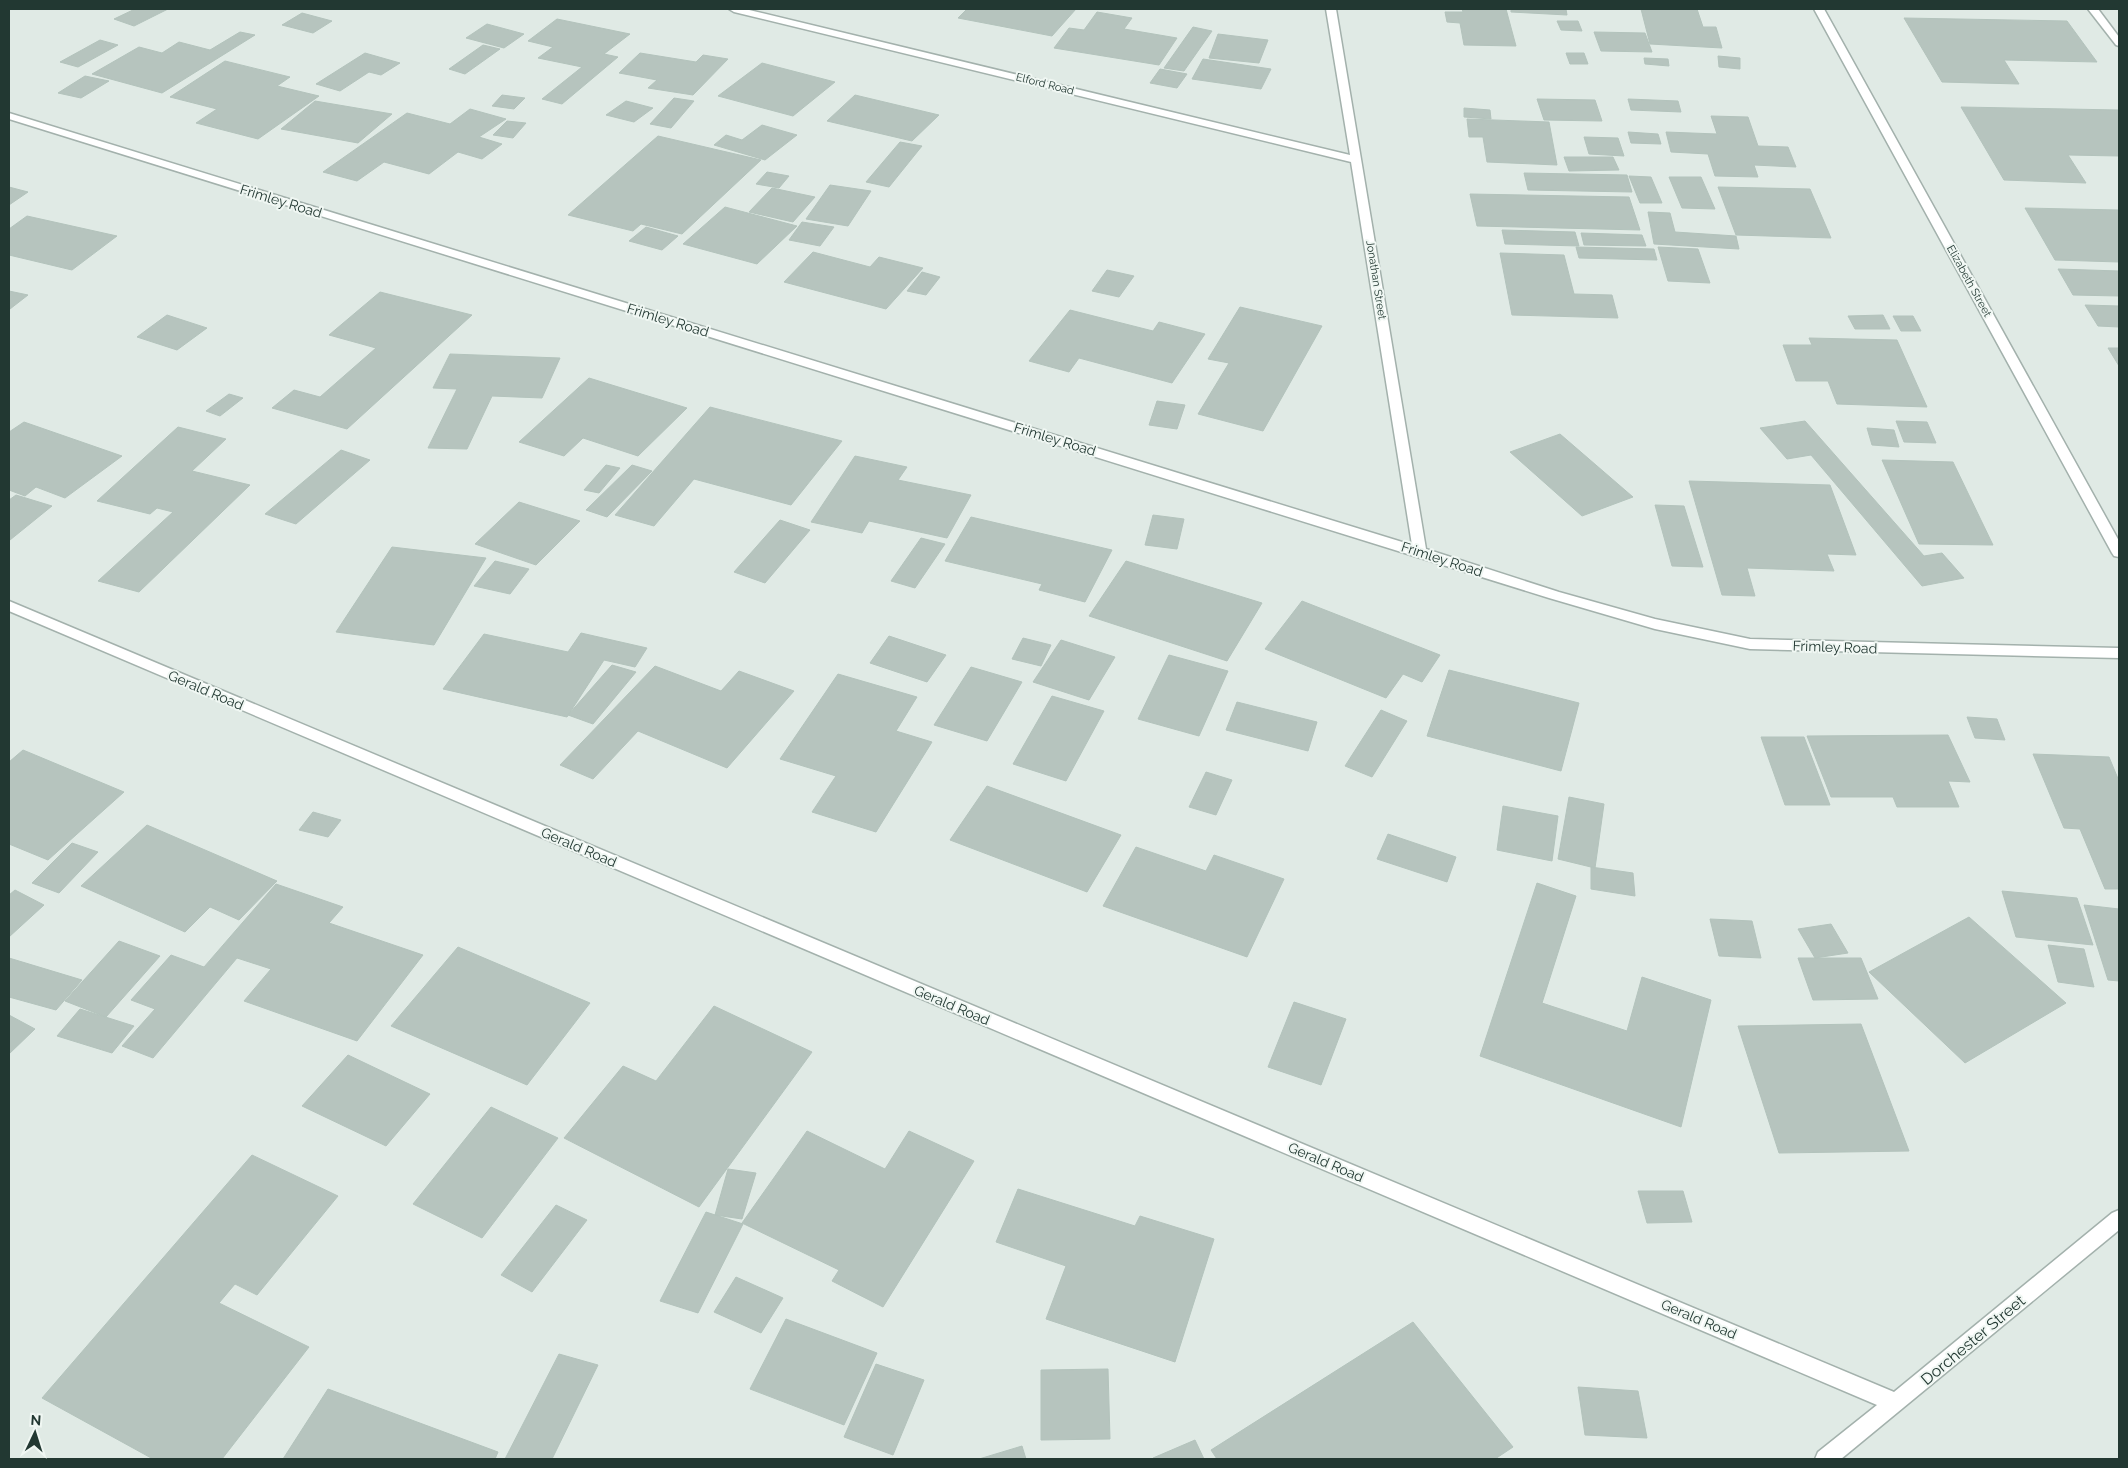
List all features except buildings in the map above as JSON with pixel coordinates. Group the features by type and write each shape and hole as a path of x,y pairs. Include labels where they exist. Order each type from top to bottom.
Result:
{"street":[{"name":"Elford Road","path":"734,9 1356,160"},
{"name":"Jonathan Street","path":"1331,9 1420,552"},
{"name":"Elizabeth Street","path":"1819,9 2119,553"},
{"path":"2093,9 2119,42"},
{"name":"Frimley Road","path":"9,116 1554,595 1655,624 1750,644 2119,653"},
{"name":"Gerald Road","path":"9,606 1896,1403"},
{"name":"Dorchester Street","path":"1825,1459 1896,1403 2119,1218"}]}
